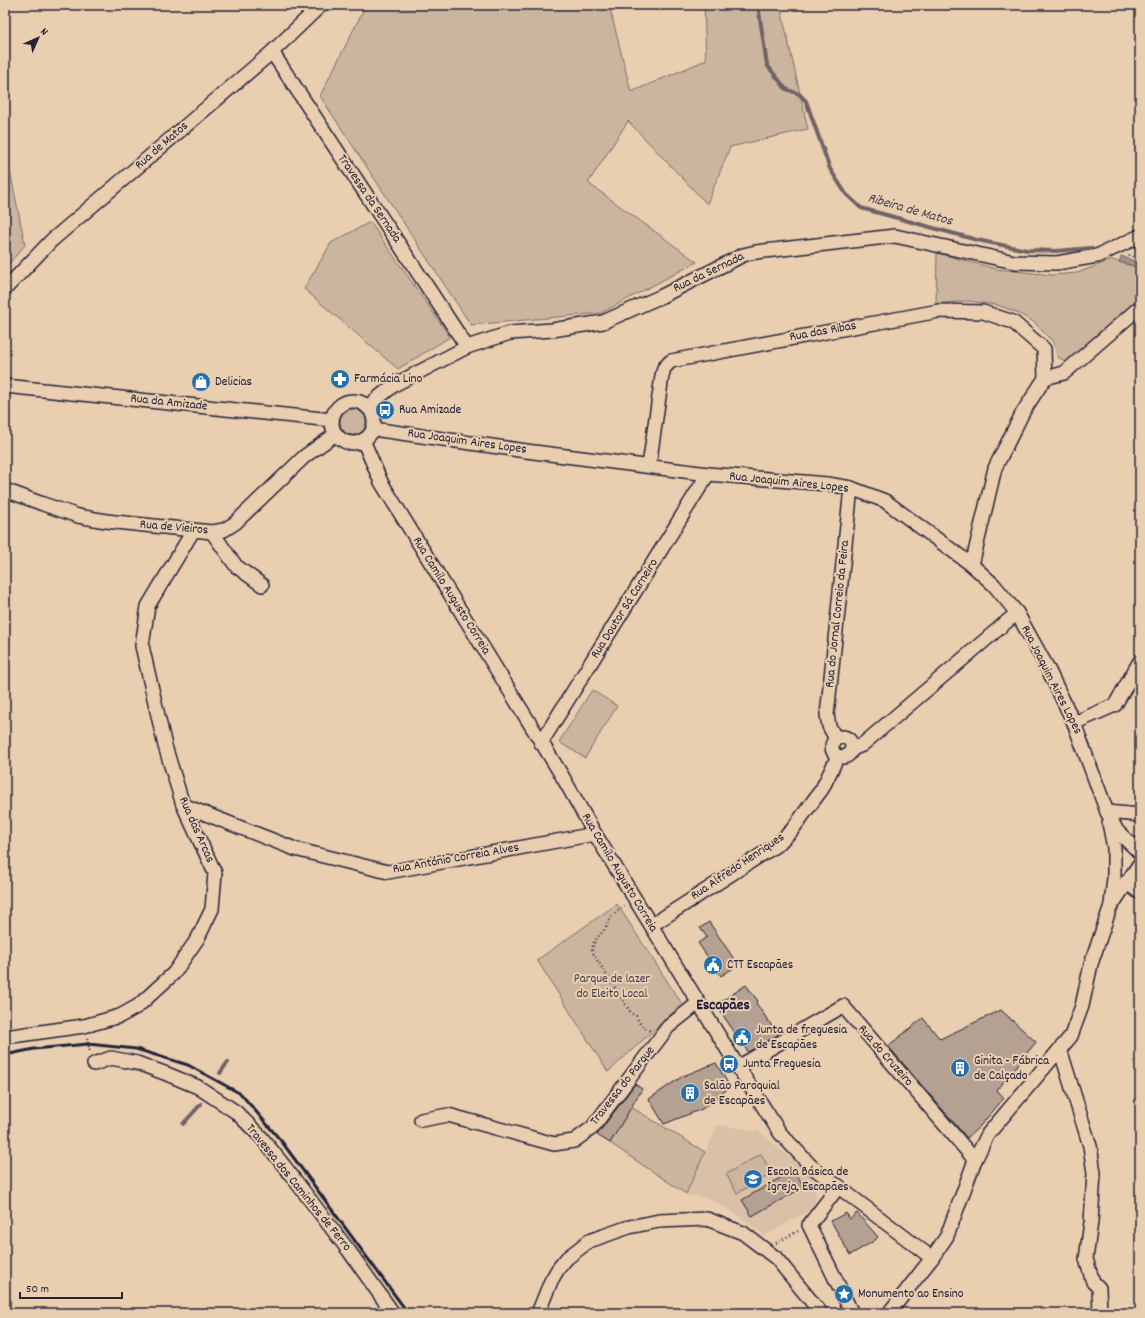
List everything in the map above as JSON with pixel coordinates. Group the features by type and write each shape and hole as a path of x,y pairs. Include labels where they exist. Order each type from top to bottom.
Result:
{"street":[{"name":"Rua de Matos","path":"5,289 51,241 272,52 321,5"},
{"name":"Travessa da Sernada","path":"272,52 467,347"},
{"name":"Rua da Sernada","path":"367,407 394,385 467,347 510,333 552,330 603,322 662,296 743,256 777,249 895,236 1014,262 1057,263 1097,256 1140,236"},
{"path":"972,565 995,468 1023,412 1045,378 1064,373 1140,307"},
{"name":"Rua das Ribas","path":"649,466 662,376 664,368 671,361 753,344 939,311 983,312 1013,322 1044,349 1045,378"},
{"name":"Rua da Amizade","path":"5,386 332,420"},
{"path":"349,402 356,402 367,407 373,417 373,429 367,438 363,440 351,443 345,442 336,434 332,425 332,420 337,408 349,402"},
{"name":"Rua Joaquim Aires Lopes","path":"373,429 526,451 708,474 826,484 851,488 885,501 972,565 994,585 1017,613 1047,667 1074,723 1107,812"},
{"name":"Rua de Vieiros","path":"5,490 78,516 106,521 193,531 212,532 224,530 235,523 305,456 336,434"},
{"name":"Rua Camilo Augusto Correia","path":"363,440 381,482 561,774 595,834 652,925 698,1003 780,1133 812,1166 932,1258"},
{"name":"Rua Doutor Sá Carneiro","path":"541,743 708,474"},
{"name":"Rua do Jornal Correio da Feira","path":"836,739 829,726 827,715 851,488"},
{"name":"Rua das Arcas","path":"5,1037 84,1026 120,1016 138,1006 174,973 198,938 212,908 215,873 183,805 165,746 142,646 148,606 193,531"},
{"path":"212,532 236,566 262,585"},
{"path":"852,749 852,745 848,739 842,737 836,739 832,747 834,753 838,756 846,756 852,749 862,745 1017,613"},
{"path":"1074,723 1115,705 1140,661"},
{"name":"Rua Alfredo Henriques","path":"652,925 778,844 792,830 822,789 838,756"},
{"name":"Rua António Correia Alves","path":"183,805 295,849 388,872 595,834"},
{"path":"1107,812 1140,815"},
{"path":"1107,812 1117,832 1140,853"},
{"path":"889,1313 932,1258 946,1236 974,1160 988,1134 1071,1036 1082,1006 1091,964 1110,908 1114,878 1114,848 1107,812"},
{"path":"1110,908 1140,863"},
{"path":"1126,882 1140,893"},
{"name":"Travessa do Parque","path":"421,1120 448,1115 554,1144 574,1141 592,1128 668,1027 698,1003"},
{"name":"Rua do Cruzeiro","path":"738,1067 843,1006 974,1160"},
{"path":"1060,1049 1090,1146 1094,1173 1091,1222 1086,1259 1093,1282 1099,1288 1100,1313"},
{"name":"Travessa dos Caminhos de Ferro","path":"94,1064 111,1058 137,1063 198,1087 236,1112 261,1137 285,1167 349,1251 393,1313"},
{"path":"839,1186 809,1225 852,1313"},
{"path":"538,1313 551,1281 567,1258 588,1241 629,1227 659,1221 707,1219 743,1233 776,1258 821,1313"}],"path":[{"path":"636,899 618,910 609,920 606,927 598,936 592,952 631,1013 636,1016 640,1024 647,1028 658,1040"},
{"path":"84,1026 94,1064"},
{"path":"765,1250 809,1225"}],"shaded area":[{"path":"1121,256 1140,263 1140,268 1119,262"},
{"name":"Escola Básica de Igreja, Escapães","path":"718,1125 758,1131 810,1174 816,1194 813,1208 765,1236 745,1220 723,1206 706,1198 686,1194"}],"green space":[{"path":"366,5 609,5 631,92 706,60 704,5 780,5 808,129 730,147 707,204 628,121 588,183 697,262 601,313 471,325 320,96"},
{"path":"5,146 25,245 5,268"},
{"path":"370,222 450,337 398,369 304,289 331,243"},
{"path":"937,253 996,269 1052,275 1077,273 1112,260 1140,268 1140,296 1130,309 1071,360 1065,362 1058,357 1053,342 1034,322 1016,312 997,305 968,301 936,304"},
{"path":"353,409 362,413 366,422 362,431 353,435 344,431 340,422 344,413"},
{"path":"592,690 617,706 585,758 559,742"},
{"name":"Parque de lazer do Eleito Local","path":"617,904 682,1004 608,1072 537,960"},
{"path":"631,1107 705,1152 686,1194 610,1143"},
{"path":"761,1154 772,1174 737,1193 726,1174"}],"building":[{"path":"709,922 738,965 721,976 698,943 707,937 700,928"},
{"path":"746,985 758,1001 756,1003 778,1035 748,1052 716,1005"},
{"name":"Ginita - Fábrica de Calçado","path":"1001,1010 1036,1042 997,1090 1004,1098 981,1125 967,1138 888,1046 923,1018 940,1039"},
{"name":"Salão Paroquial de Escapães","path":"716,1063 730,1087 702,1109 664,1124 649,1099 683,1076"},
{"path":"635,1084 642,1089 610,1143 597,1135"},
{"name":"Escola Básica de Igreja, Escapães","path":"794,1170 804,1187 752,1216 742,1200"},
{"path":"846,1213 850,1219 857,1213 878,1237 874,1241 850,1255 831,1221"}],"waterway":[{"name":"Ribeira de Matos","path":"758,5 767,65 786,89 799,94 806,101 830,169 846,194 861,208 977,240 1027,250 1056,251 1091,248"},
{"path":"220,1073 228,1062"},
{"path":"183,1124 201,1104"}],"railway":[{"path":"5,1055 34,1049 88,1044 136,1049 188,1065 241,1094 282,1142 408,1313"}],"place":[{"name":"Farmácia Lino","path":"340,379"},
{"name":"Delicias","path":"201,382"},
{"name":"Rua Amizade","path":"385,410"},
{"name":"CTT Escapães","path":"713,965"},
{"name":"Junta de freguesia de Escapães","path":"742,1037"},
{"name":"Junta Freguesia","path":"729,1064"},
{"name":"Ginita - Fábrica de Calçado","path":"960,1068"},
{"name":"Salão Paroquial de Escapães","path":"690,1093"},
{"name":"Escola Básica de Igreja, Escapães","path":"753,1179"},
{"name":"Monumento ao Ensino","path":"844,1294"}],"district":[{"name":"Escapães","path":"723,1006"}]}
